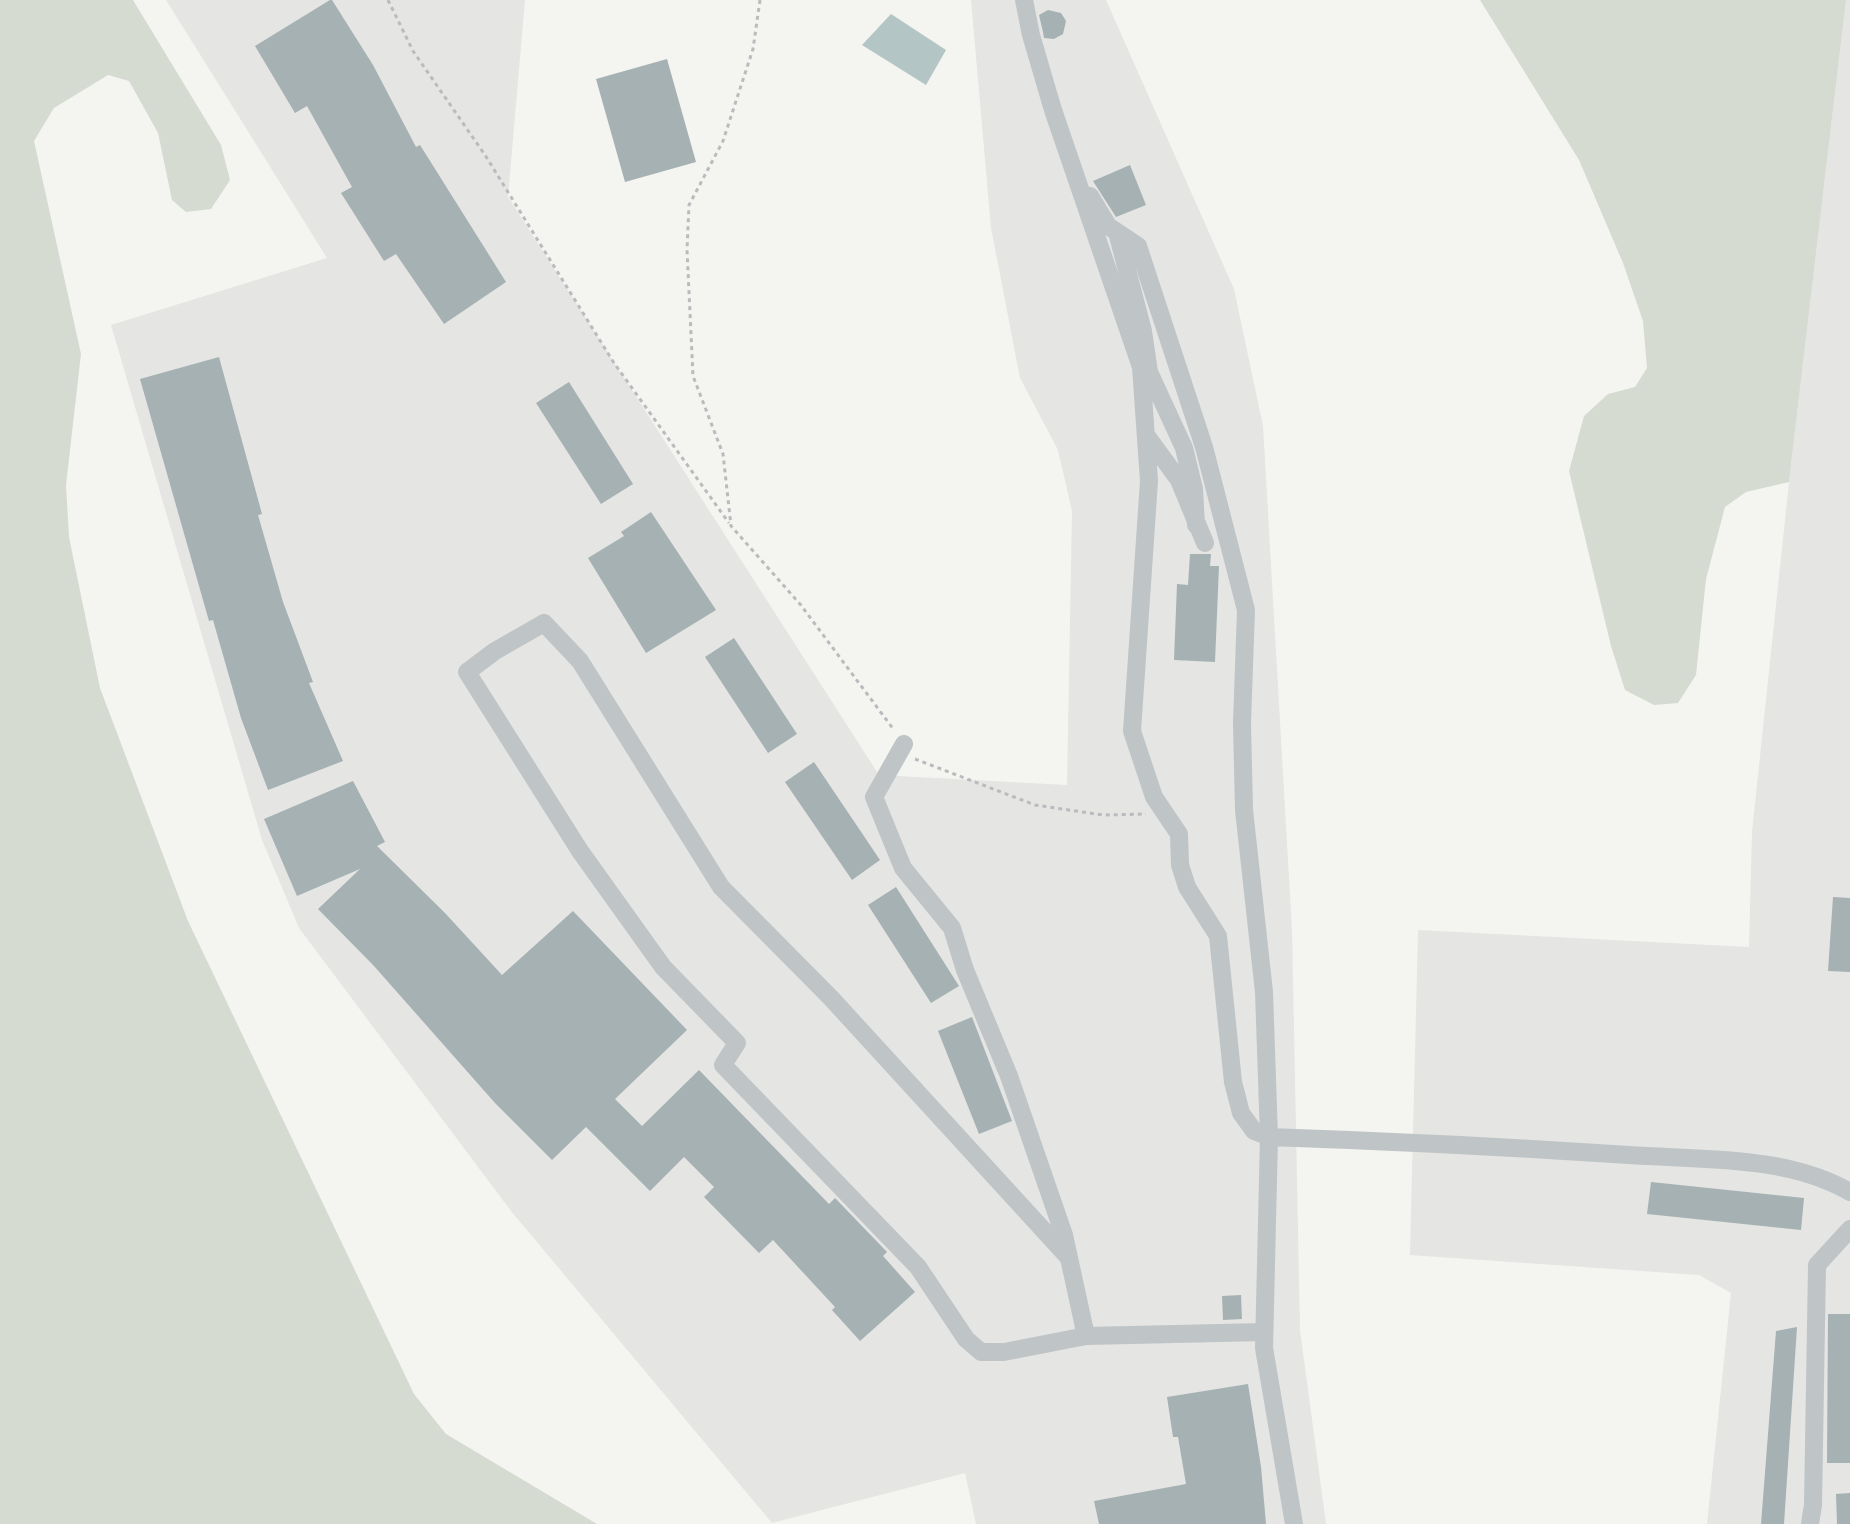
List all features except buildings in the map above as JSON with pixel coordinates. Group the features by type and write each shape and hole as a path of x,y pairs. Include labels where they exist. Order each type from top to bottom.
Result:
{"street":[{"path":"1024,0 1031,35 1074,173 1141,367 1149,481 1132,731 1154,797 1179,834 1180,865 1187,887 1218,936 1233,1082 1241,1113 1254,1131 1269,1137 1464,1143 1761,1164 1829,1181 1850,1192"},
{"path":"1074,173 1108,226 1138,246 1204,447 1246,610 1242,723 1244,810 1264,992 1269,1137 1264,1348 1294,1524"},
{"path":"1117,232 1143,331 1149,372 1184,448 1194,489 1196,525"},
{"path":"1146,435 1179,480 1205,543"},
{"path":"1069,1258 831,998 721,887 580,661 544,623 495,651 467,672 580,851 663,967 737,1043 723,1065 918,1267 966,1339 981,1352 1004,1352 1086,1336 1264,1332"},
{"path":"904,744 874,797 903,868 952,928 965,970 1009,1076 1064,1235 1086,1336"},
{"path":"1810,1524 1813,1505 1817,1265 1850,1229"}],"path":[{"path":"388,0 413,51 485,155 614,363 731,526 800,604 916,760 1035,805 1103,815 1166,814"},
{"path":"731,526 723,454 693,376 687,250 689,205 723,141 753,49 760,0"}],"shaded area":[{"path":"0,0 133,0 221,145 230,180 211,209 186,212 172,200 158,133 129,81 108,75 54,108 34,141 81,354 66,485 69,537 100,688 188,921 414,1394 446,1434 597,1524 0,1524"},
{"path":"166,0 525,0 508,197 879,775 1067,785 1072,511 1058,450 1020,378 991,228 971,0 1106,0 1234,289 1263,426 1292,930 1300,1330 1326,1524 976,1524 965,1473 772,1523 511,1211 299,928 262,840 111,325 327,258"},
{"path":"1480,0 1846,0 1789,482 1746,492 1725,507 1706,579 1696,675 1678,703 1654,705 1625,690 1611,646 1569,471 1584,416 1608,394 1635,387 1647,368 1643,321 1623,263 1579,160"},
{"path":"1846,0 1850,0 1850,1524 1707,1524 1731,1293 1699,1275 1410,1255 1418,930 1749,947 1752,832 1789,482"},
{"path":"891,14 946,50 926,85 862,45"}]}
